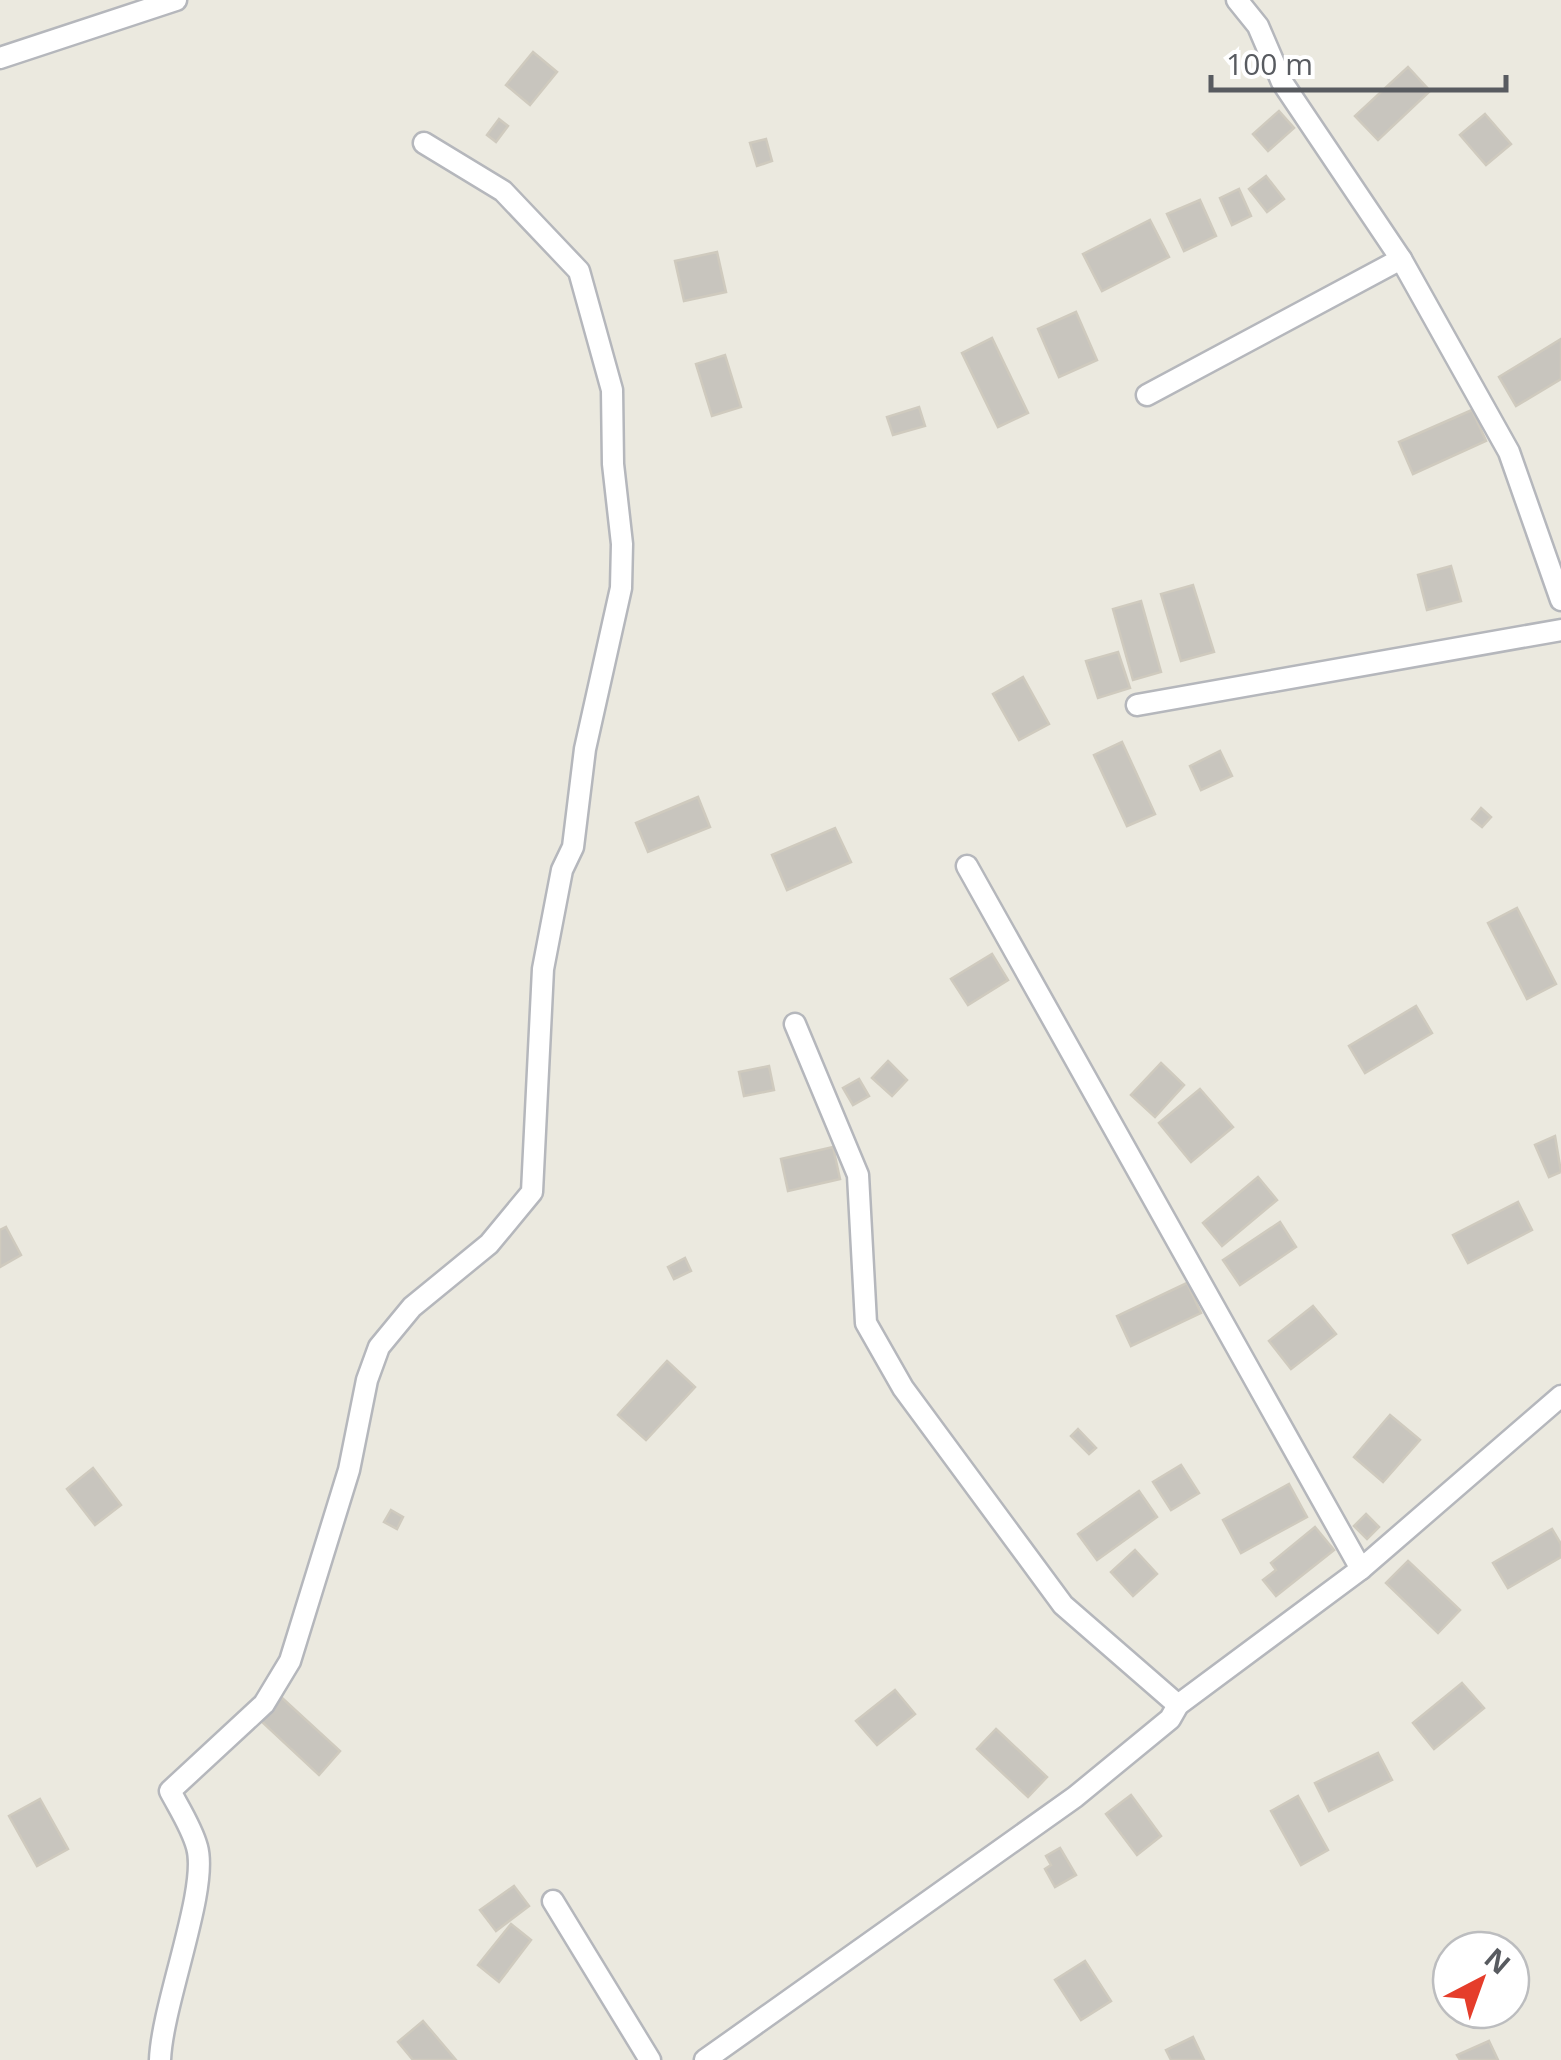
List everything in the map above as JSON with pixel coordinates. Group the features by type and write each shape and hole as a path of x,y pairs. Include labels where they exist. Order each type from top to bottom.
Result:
{"street":[{"path":"0,58 176,0"},
{"path":"1237,0 1258,26 1282,82 1402,259 1509,452 1561,600"},
{"path":"160,2060 173,1978 195,1902 198,1849 170,1790 264,1704 290,1661 349,1470 367,1380 379,1347 412,1307 489,1244 532,1192 544,968 562,870 573,846 586,750 621,588 612,390 579,271 502,190 424,143"},
{"path":"1146,395 1402,259"},
{"path":"1137,706 1561,630"},
{"path":"967,866 1362,1569"},
{"path":"795,1024 858,1175 866,1324 904,1388 1063,1605 1178,1705"},
{"path":"705,2060 1075,1797 1170,1719 1178,1705 1362,1569 1561,1396"},
{"path":"553,1901 650,2060"}],"building":[{"path":"533,52 557,72 530,105 506,85"},
{"path":"1408,67 1430,91 1378,140 1355,116"},
{"path":"1279,111 1294,128 1268,151 1253,134"},
{"path":"1485,114 1511,144 1486,165 1460,135"},
{"path":"499,119 508,126 496,142 487,135"},
{"path":"766,139 772,161 757,166 750,143"},
{"path":"1266,176 1284,199 1267,212 1249,189"},
{"path":"1239,189 1251,216 1232,225 1220,198"},
{"path":"1200,200 1216,236 1184,251 1167,214"},
{"path":"1150,220 1169,257 1102,291 1083,254"},
{"path":"717,252 726,292 684,301 675,261"},
{"path":"1076,312 1097,360 1059,377 1038,329"},
{"path":"992,338 1028,413 998,427 962,353"},
{"path":"1561,339 1561,379 1516,406 1499,377"},
{"path":"725,355 741,407 712,416 696,364"},
{"path":"919,407 925,426 893,435 887,417"},
{"path":"1472,410 1486,441 1413,474 1399,442"},
{"path":"1451,566 1461,601 1427,610 1418,575"},
{"path":"1193,585 1214,652 1181,661 1161,594"},
{"path":"1141,601 1161,672 1133,680 1113,609"},
{"path":"1118,652 1130,688 1098,698 1086,661"},
{"path":"1023,677 1049,724 1019,740 993,694"},
{"path":"1122,742 1155,814 1127,826 1094,755"},
{"path":"1220,751 1232,776 1201,790 1190,766"},
{"path":"698,797 710,827 648,852 636,823"},
{"path":"1481,808 1491,817 1482,827 1472,819"},
{"path":"835,828 851,862 787,890 772,855"},
{"path":"1517,908 1556,984 1527,999 1488,923"},
{"path":"992,954 1008,980 968,1005 951,979"},
{"path":"1416,1006 1432,1033 1365,1073 1349,1046"},
{"path":"888,1061 907,1080 892,1096 872,1078"},
{"path":"1161,1063 1184,1085 1155,1117 1131,1095"},
{"path":"769,1066 774,1090 744,1096 739,1072"},
{"path":"859,1079 869,1096 853,1105 843,1088"},
{"path":"1200,1089 1233,1127 1191,1162 1159,1123"},
{"path":"1555,1136 1561,1172 1549,1177 1535,1145"},
{"path":"833,1147 840,1179 788,1191 781,1159"},
{"path":"1258,1177 1277,1200 1222,1246 1203,1223"},
{"path":"1518,1202 1532,1230 1468,1263 1453,1235"},
{"path":"1280,1222 1296,1247 1240,1285 1223,1260"},
{"path":"6,1227 21,1255 0,1267 0,1230"},
{"path":"685,1258 691,1271 674,1279 668,1267"},
{"path":"1187,1283 1201,1313 1131,1346 1117,1316"},
{"path":"1313,1306 1336,1334 1291,1369 1269,1341"},
{"path":"667,1361 695,1387 646,1440 618,1415"},
{"path":"1390,1415 1420,1440 1383,1482 1354,1457"},
{"path":"1078,1429 1096,1448 1089,1454 1071,1436"},
{"path":"1181,1465 1199,1493 1171,1510 1153,1482"},
{"path":"93,1468 121,1505 95,1525 67,1489"},
{"path":"1289,1484 1307,1517 1241,1553 1223,1520"},
{"path":"1139,1491 1157,1517 1097,1560 1078,1534"},
{"path":"391,1510 403,1517 397,1529 384,1522"},
{"path":"1366,1514 1379,1527 1367,1539 1354,1526"},
{"path":"1315,1527 1334,1550 1276,1596 1263,1580 1276,1570 1271,1563"},
{"path":"1552,1529 1561,1544 1561,1557 1508,1588 1493,1563"},
{"path":"1135,1550 1157,1574 1133,1596 1111,1572"},
{"path":"1408,1561 1460,1610 1438,1633 1386,1583"},
{"path":"1462,1683 1484,1708 1434,1749 1413,1723"},
{"path":"895,1690 915,1714 877,1745 856,1721"},
{"path":"281,1697 340,1751 319,1775 260,1720"},
{"path":"996,1729 1047,1777 1028,1797 977,1749"},
{"path":"1378,1753 1392,1780 1329,1811 1315,1783"},
{"path":"1131,1795 1161,1836 1137,1855 1106,1814"},
{"path":"1298,1796 1328,1850 1301,1865 1271,1811"},
{"path":"40,1799 68,1849 37,1866 9,1816"},
{"path":"1060,1848 1076,1875 1055,1887 1045,1869 1051,1865 1046,1856"},
{"path":"514,1886 529,1906 496,1931 480,1910"},
{"path":"511,1924 531,1940 499,1982 478,1965"},
{"path":"1085,1961 1111,2001 1081,2020 1055,1980"},
{"path":"423,2021 456,2060 413,2060 398,2042"},
{"path":"1193,2037 1204,2060 1171,2060 1166,2050"},
{"path":"1489,2041 1498,2060 1460,2060 1457,2055"}]}
